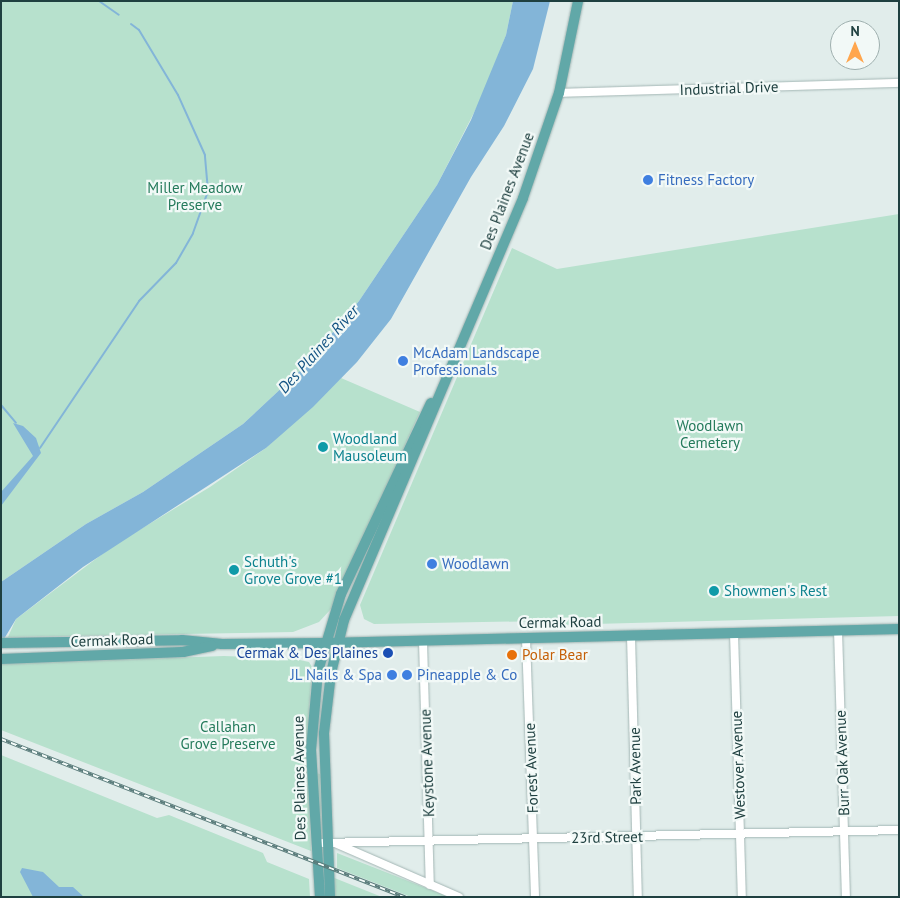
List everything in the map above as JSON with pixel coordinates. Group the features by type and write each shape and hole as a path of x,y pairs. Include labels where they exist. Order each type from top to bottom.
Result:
{"main road":[{"name":"Des Plaines Avenue","path":"330,897 331,843 324,733 330,680 339,643 349,607 523,198 559,93 578,1"},
{"name":"Des Plaines Avenue","path":"320,897 311,732 314,695 326,643 341,594 420,421 442,385"},
{"name":"Cermak Road","path":"3,643 182,640 222,644 339,643 899,629"},
{"name":"Cermak Road","path":"1,659 183,652 222,644"}],"street":[{"name":"Industrial Drive","path":"559,93 899,83"},
{"name":"Burr Oak Avenue","path":"838,630 846,897"},
{"name":"Westover Avenue","path":"734,633 742,897"},
{"name":"Park Avenue","path":"631,636 638,897"},
{"name":"Forest Avenue","path":"526,638 535,897"},
{"name":"Keystone Avenue","path":"424,641 430,885"},
{"name":"23rd Street","path":"316,843 429,842 899,830"},
{"path":"331,843 459,897"}],"green space":[{"name":"Miller Meadow Preserve","path":"1,1 513,1 506,35 482,97 437,185 359,301 302,369 243,424 143,492 86,524 1,582"},
{"name":"Woodlawn Cemetery","path":"899,214 899,616 556,625 544,621 374,624 364,619 360,605 512,248 557,269"},
{"path":"341,378 420,412 331,609 319,622 293,632 8,637 16,619 113,546 210,487 266,448"},
{"name":"Callahan Grove Preserve","path":"224,656 295,659 309,662 312,667 307,744 311,851 1,730 1,664"},
{"path":"1,755 157,818 169,815 263,853 267,862 309,879 310,897 1,897"},
{"path":"316,773 320,774 322,837 321,837"},
{"path":"337,853 449,897 411,897 337,868"},
{"path":"332,877 382,897 334,897"}],"water":[{"path":"513,1 550,1 533,69 504,126 471,177 391,319 357,362 313,407 266,448 83,567 16,619 1,644 1,582 86,524 143,492 243,424 302,369 359,301 437,185 471,120 506,35"},
{"path":"13,423 23,426 36,438 41,453 1,506 1,492 33,456"},
{"path":"22,868 43,872 59,887 73,887 84,897 33,897 20,872"}],"waterway":[{"path":"99,1 119,15"},
{"path":"40,448 139,301 176,263 193,233 208,191 205,155 178,95 139,30 131,24"},
{"path":"1,405 16,423"}],"railway":[{"path":"1,739 405,897"}],"place":[{"name":"Fitness Factory","path":"648,180"},
{"name":"McAdam Landscape Professionals","path":"403,361"},
{"name":"Woodland Mausoleum","path":"323,447"},
{"name":"Woodlawn","path":"432,564"},
{"name":"Schuth's Grove Grove #1","path":"234,570"},
{"name":"Showmen's Rest","path":"714,591"},
{"name":"Cermak & Des Plaines","path":"388,653"},
{"name":"Polar Bear","path":"512,655"},
{"name":"JL Nails & Spa","path":"392,675"},
{"name":"Pineapple & Co","path":"407,675"}],"water label":[{"name":"Des Plaines River","path":"318,349"}]}
